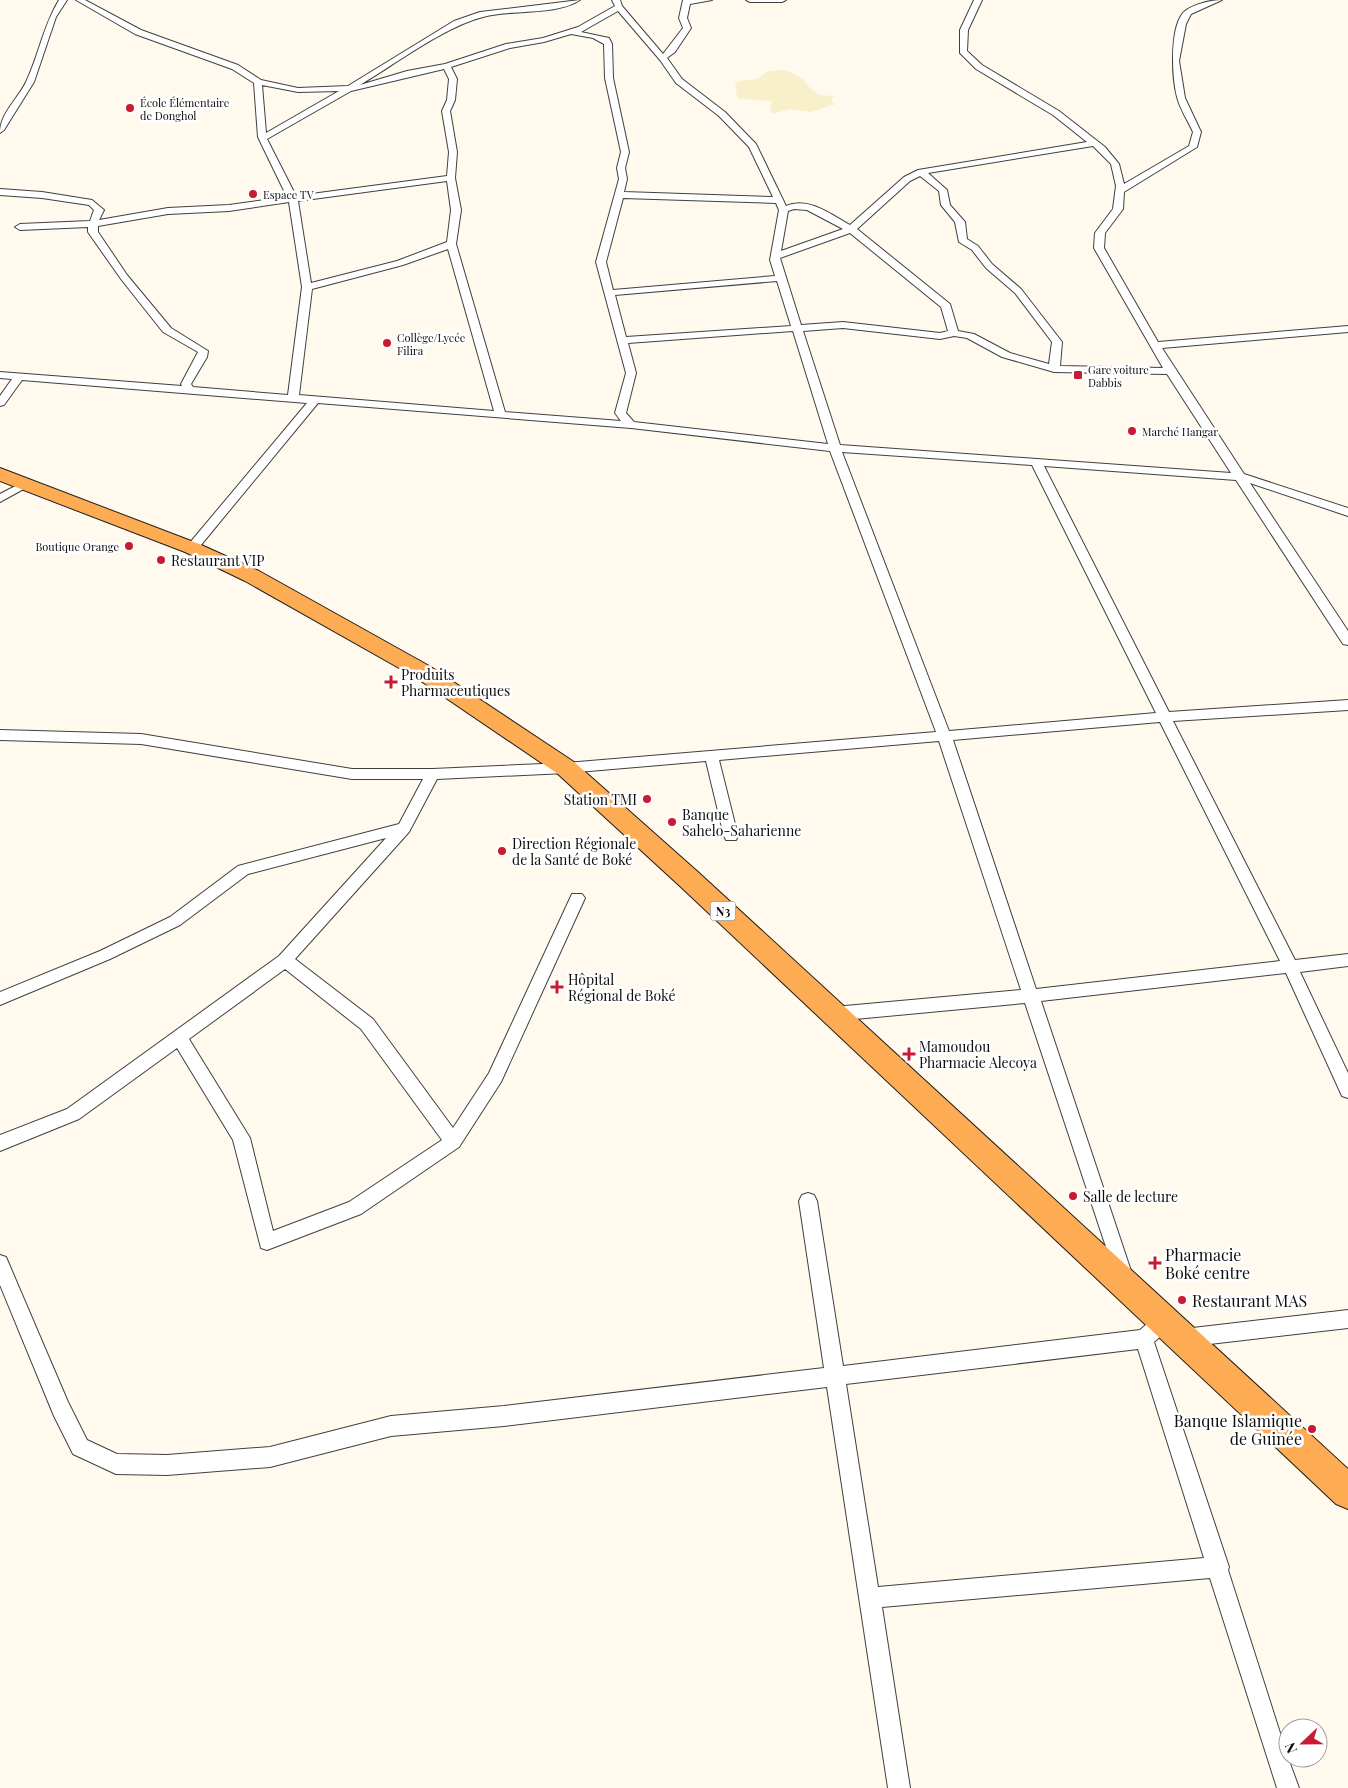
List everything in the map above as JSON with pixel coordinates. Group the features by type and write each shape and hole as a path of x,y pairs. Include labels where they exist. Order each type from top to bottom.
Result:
{"highway":[{"name":"N3","path":"0,474 192,548 292,598 422,672 566,768 1126,1284 1163,1322 1183,1338 1348,1492"}],"street":[{"path":"0,130 30,82 52,17 63,0"},
{"path":"80,0 138,32 235,67 258,82 298,90 360,88 410,73 446,66 509,46 544,40 593,24 617,3 679,81 722,114 753,146 784,210 776,256 781,278 835,448 945,737 1029,996 1126,1284"},
{"path":"263,138 352,87 457,23 483,14 546,8 576,0"},
{"path":"662,58 672,50 687,28 683,18 688,1 708,0"},
{"path":"750,0 782,0"},
{"path":"978,0 964,30 963,51 979,67 1056,113 1094,143 1115,164 1119,190 1118,208 1100,233 1099,248 1170,371 1242,477 1348,641"},
{"path":"1119,190 1193,147 1196,132 1181,98 1175,61 1182,24 1188,14 1218,0"},
{"path":"570,32 594,36 606,40 608,44 609,78 625,152 619,195 601,262 631,373 620,413 631,425"},
{"path":"446,66 453,79 451,100 446,111 453,152 450,178 456,210 451,244 500,414"},
{"path":"258,82 263,138 293,199 307,287 293,398"},
{"path":"776,256 851,229 907,179 921,172 1094,143"},
{"path":"921,172 943,190 946,205 960,222 962,240 975,248 989,266 1018,291 1057,342 1054,369"},
{"path":"20,226 93,224 168,211 229,208 450,178"},
{"path":"0,192 42,195 92,203 99,210 93,224 93,232 124,277 167,330 203,351 202,357 186,384 189,389"},
{"path":"619,195 778,200"},
{"path":"784,210 793,206 810,207 851,229 946,306 954,333"},
{"path":"307,287 326,284 405,262 451,244"},
{"path":"609,293 781,278"},
{"path":"622,340 843,325 940,336 954,333 970,336 1006,354 1054,369 1170,371"},
{"path":"1155,345 1348,329"},
{"path":"0,376 189,389 631,425 835,448 1242,477 1348,512"},
{"path":"0,403 19,377"},
{"path":"192,548 315,400"},
{"path":"1036,462 1290,966 1348,1091"},
{"path":"0,499 25,484"},
{"path":"0,735 141,738 352,774 433,774 566,768 711,754 945,737 1163,717 1348,705"},
{"path":"711,754 731,836"},
{"path":"0,1143 73,1114 285,960 404,828 433,774"},
{"path":"0,999 105,955 175,921 243,870 404,828"},
{"path":"179,1037 241,1138 268,1242 355,1208 453,1142 495,1076 577,898"},
{"path":"285,960 367,1024 453,1142"},
{"path":"834,1014 1029,996 1348,960"},
{"path":"808,1201 868,1598 899,1788"},
{"path":"0,1263 4,1284 80,1447 116,1464 167,1465 270,1457 391,1426 504,1416 1144,1339 1163,1322"},
{"path":"1183,1338 1348,1319"},
{"path":"1144,1339 1288,1788"},
{"path":"868,1598 1218,1567"}],"shaded area":[{"path":"781,70 790,72 803,79 810,88 820,95 833,96 832,102 836,104 811,112 790,109 772,113 770,108 772,101 740,99 737,97 735,83 738,81 757,79 768,71"}],"place":[{"name":"École Élémentaire de Donghol","path":"130,108"},
{"name":"Espace TV","path":"253,194"},
{"name":"Collège/Lycée Filira","path":"387,343"},
{"name":"Gare voiture Dabbis","path":"1078,375"},
{"name":"Marché Hangar","path":"1132,431"},
{"name":"Boutique Orange","path":"129,546"},
{"name":"Restaurant VIP","path":"161,560"},
{"name":"Produits Pharmaceutiques","path":"391,682"},
{"name":"Station TMI","path":"647,799"},
{"name":"Banque Sahelo-Saharienne","path":"672,822"},
{"name":"Direction Régionale de la Santé de Boké","path":"502,851"},
{"name":"Hôpital Régional de Boké","path":"557,987"},
{"name":"Mamoudou Pharmacie Alecoya","path":"909,1054"},
{"name":"Salle de lecture","path":"1073,1196"},
{"name":"Pharmacie Boké centre","path":"1155,1263"},
{"name":"Restaurant MAS","path":"1182,1300"},
{"name":"Banque Islamique de Guinée","path":"1312,1429"}]}
